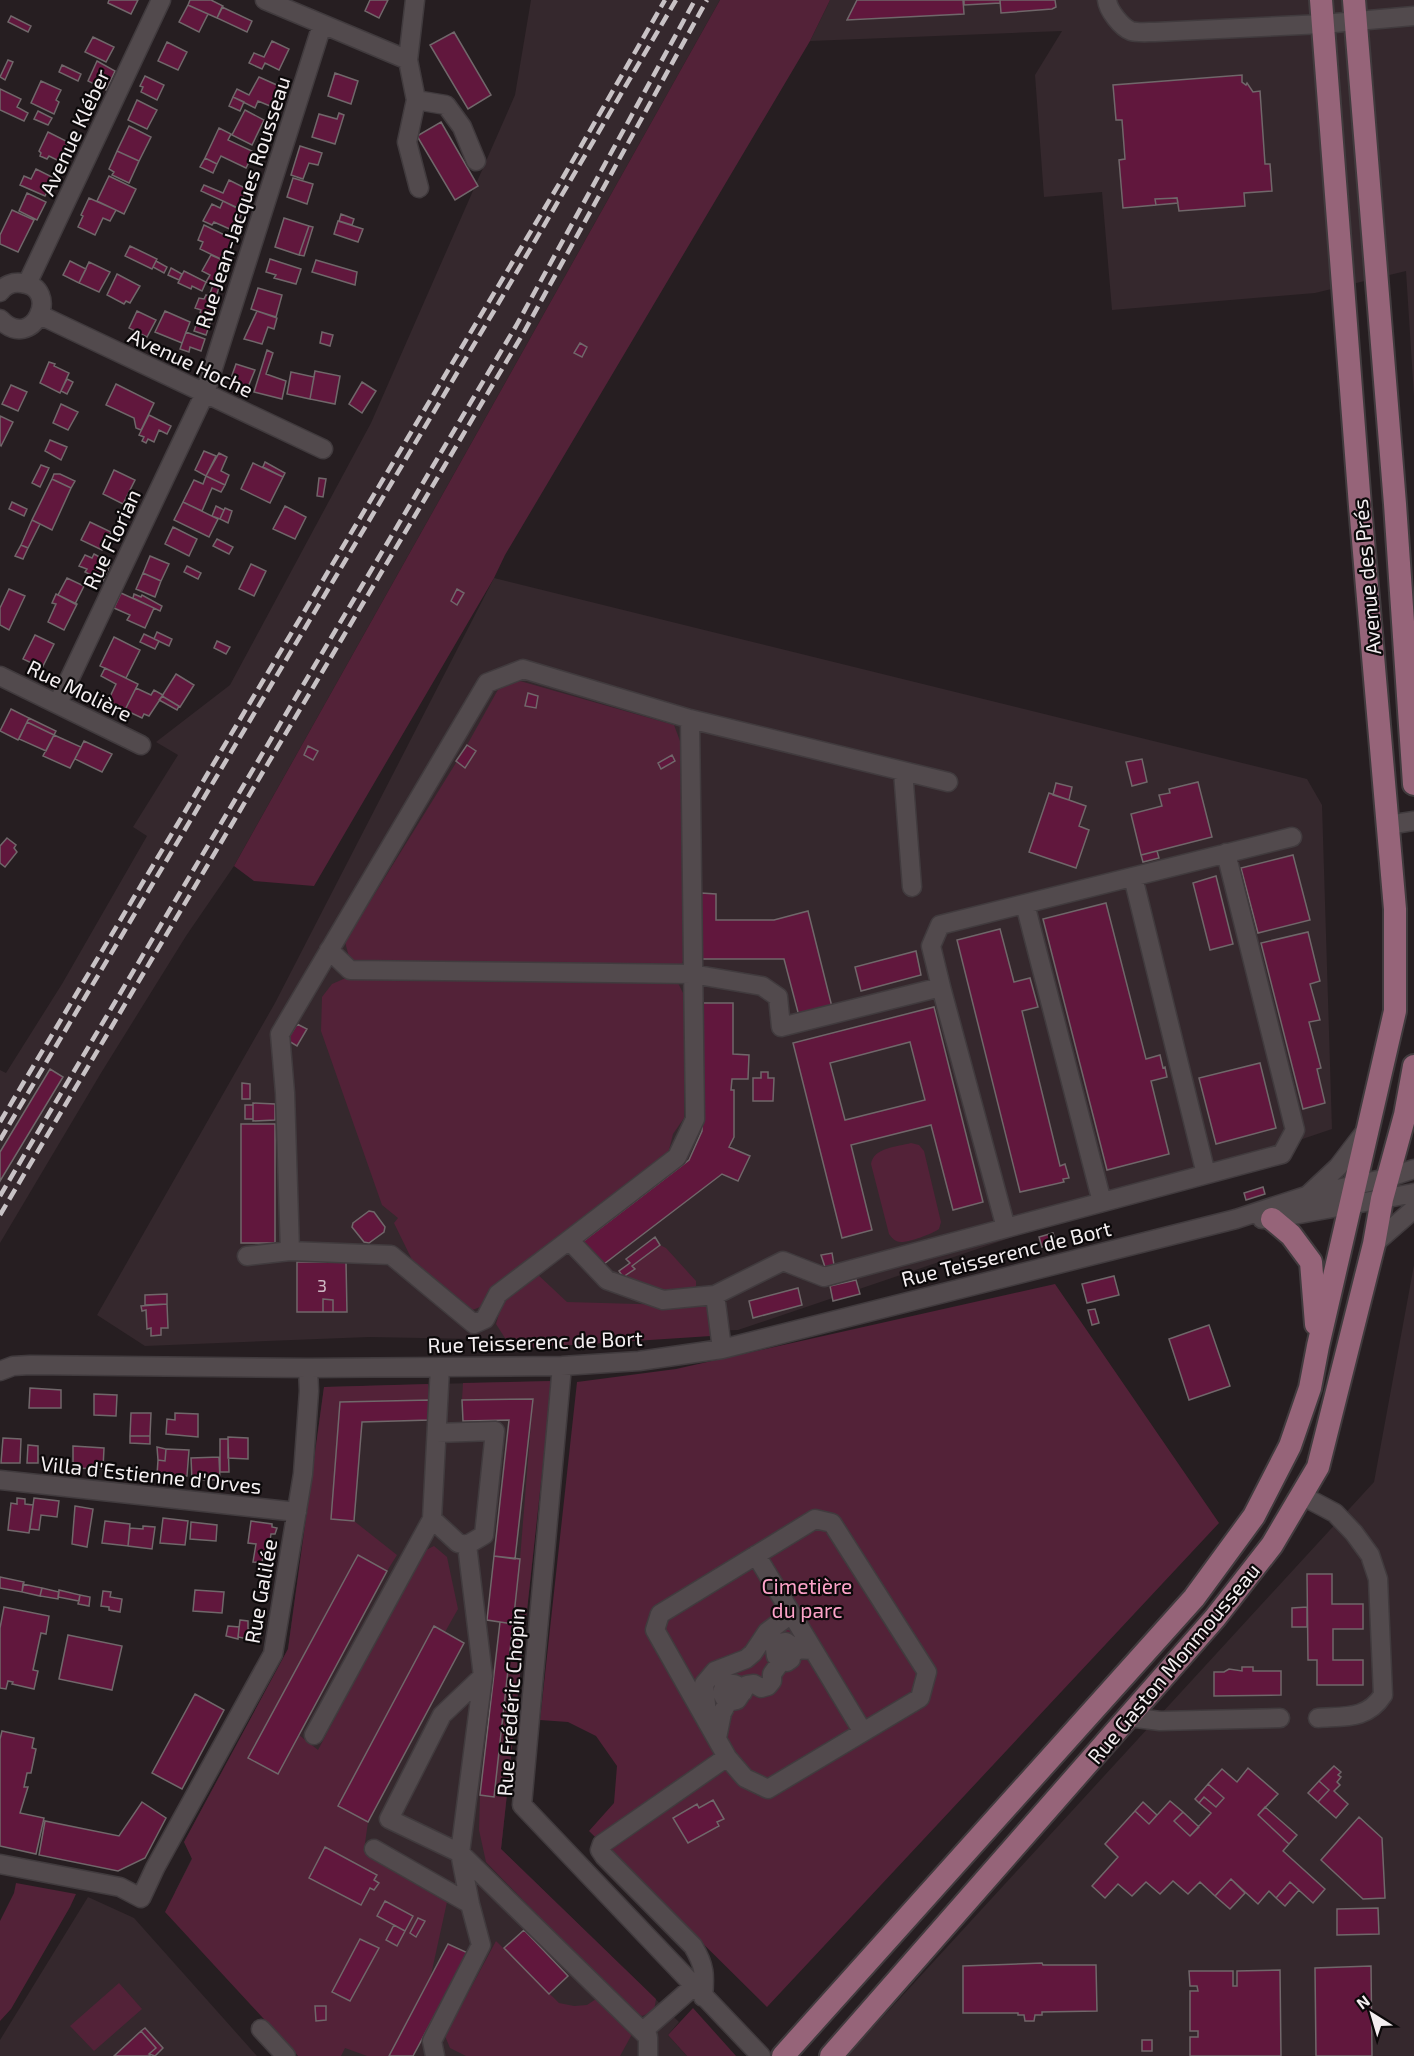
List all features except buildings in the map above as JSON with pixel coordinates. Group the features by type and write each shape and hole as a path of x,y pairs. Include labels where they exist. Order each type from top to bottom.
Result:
{"main road":[{"name":"Avenue des Prés","path":"1321,0 1343,13"},
{"name":"Avenue des Prés","path":"1343,13 1370,180 1414,784"},
{"name":"Avenue des Prés","path":"1343,13 1360,507 1395,909 1395,1011 1368,1128 1369,1192"},
{"path":"1346,1358 1336,1348 1378,1147 1397,1075 1403,1018 1395,1011"},
{"path":"1318,1346 1369,1192 1409,1122 1414,1066"},
{"name":"Rue Gaston Monmousseau","path":"831,2056 1129,1717 1222,1609 1272,1545 1318,1467 1374,1244 1369,1192"},
{"path":"1272,1219 1291,1235 1311,1262 1318,1346"},
{"name":"Rue Gaston Monmousseau","path":"783,2056 1194,1598 1254,1516 1290,1446 1311,1388 1318,1346"}],"street":[{"name":"Avenue Kléber","path":"27,284 161,0"},
{"path":"265,0 408,60"},
{"path":"415,0 408,60 416,100 407,142 419,188"},
{"path":"1107,0 1117,19 1130,30 1155,32 1343,13 1414,16"},
{"name":"Rue Jean-Jacques Rousseau","path":"205,393 322,25"},
{"path":"416,100 446,105 462,127 476,162"},
{"path":"0,292 10,284 27,284 35,289 42,306 40,315 26,328 2,329"},
{"name":"Avenue Hoche","path":"40,315 323,449"},
{"name":"Rue Florian","path":"58,704 205,393"},
{"path":"290,1251 285,1093 280,1034 487,683 523,669 690,719 948,782"},
{"name":"Rue Molière","path":"0,676 141,745"},
{"path":"247,1256 290,1251 392,1255 474,1324 485,1319 498,1294 677,1156 694,1119 690,719"},
{"path":"903,771 912,887"},
{"path":"1388,825 1414,821"},
{"path":"1006,1228 931,946 940,925 1292,837"},
{"path":"569,1240 607,1280 663,1300 715,1294 783,1261 824,1277 1282,1154 1295,1130 1226,854"},
{"path":"1133,877 1206,1174"},
{"path":"1025,904 1102,1202"},
{"path":"329,950 350,970 692,974 762,986 778,997 781,1027 941,987"},
{"path":"1306,1196 1338,1167 1368,1128"},
{"path":"1369,1192 1414,1169"},
{"path":"1369,1192 1414,1193"},
{"name":"Rue Teisserenc de Bort","path":"0,1371 9,1367 30,1365 308,1368 562,1366 639,1361 722,1349 1236,1219 1306,1196 1369,1192"},
{"name":"Rue Teisserenc de Bort","path":"1236,1219 1272,1219 1369,1192"},
{"path":"1374,1244 1414,1209"},
{"path":"715,1294 722,1349"},
{"name":"Rue Frédéric Chopin","path":"562,1366 522,1805 760,2056"},
{"path":"314,1735 432,1519 440,1367"},
{"name":"Rue Galilée","path":"0,1864 120,1887 141,1898 155,1868 273,1654 303,1474 309,1391 308,1368"},
{"path":"432,1519 458,1543 467,1545 484,1535 495,1431 437,1432"},
{"name":"Villa d'Estienne d'Orves","path":"0,1480 297,1512"},
{"path":"1301,1495 1335,1513 1354,1533 1370,1555 1378,1579 1383,1695 1370,1710 1361,1714 1318,1718"},
{"path":"815,1519 832,1523 927,1672 920,1698 768,1788 745,1779 727,1757 655,1630 660,1614 756,1555 815,1519"},
{"path":"435,2056 432,2041 481,1945 460,1853 483,1676 467,1545"},
{"path":"756,1555 863,1732"},
{"path":"707,1722 704,1684 714,1671 746,1659 753,1653 767,1632 791,1614"},
{"path":"717,1738 722,1713 742,1692 752,1676 760,1670 766,1670 782,1662 799,1649 813,1650"},
{"path":"483,1676 442,1715 389,1819 460,1853 643,2031 648,2037 648,2056"},
{"path":"1129,1717 1160,1721 1280,1718"},
{"path":"643,2031 698,1992 705,1977 704,1969 693,1946 600,1850 602,1844 727,1757"},
{"path":"374,1849 470,1904"},
{"path":"261,2029 286,2056"}],"shaded area":[{"path":"531,0 720,0 234,866 186,936 0,1243 0,1070 6,1073 62,984 147,836 133,827 178,755 156,742 230,685 371,423 515,95"},
{"path":"830,0 1414,0 1414,397 1406,271 1315,293 1112,310 1102,192 1044,197 1035,75 1062,31 810,41"},
{"path":"494,578 1307,779 1322,805 1332,1129 738,1330 475,1339 369,1337 145,1346 97,1315 275,1003"},
{"path":"1414,1265 1414,2056 847,2056 1374,1482"},
{"path":"552,1381 501,1849 679,2022 668,2035 687,2056 324,2056 175,1892 192,1858 184,1842 288,1649 324,1387"},
{"path":"88,1897 134,1918 257,2056 0,2056 0,2040"}],"green space":[{"path":"720,0 830,0 810,41 505,555 494,578 314,886 254,881 234,866"},
{"path":"520,681 674,725 680,741 683,960 681,967 362,968 349,957 345,942 467,745 500,686"},
{"path":"348,977 657,980 678,983 684,995 684,1118 673,1134 668,1154 499,1282 480,1307 470,1311 417,1270 394,1223 398,1218 382,1205 321,1031 322,997 332,984"},
{"path":"911,1143 919,1145 924,1151 941,1222 939,1229 931,1233 910,1241 899,1242 889,1234 871,1164 873,1158 881,1151"},
{"path":"660,1245 666,1248 696,1281 696,1286 689,1290 670,1292 649,1288 623,1277 634,1269 632,1266"},
{"path":"535,1272 567,1302 709,1306 711,1336 512,1349 496,1324 503,1300"},
{"name":"Cimetière du parc","path":"1055,1284 1219,1523 767,2007 589,1831 614,1803 617,1766 596,1736 568,1722 540,1720 577,1382 676,1369"},
{"path":"552,1381 501,1849 656,1999 654,2011 642,2016 628,2008 486,1862 479,1830 480,1795 494,1796 520,1559 533,1399 462,1400 463,1383"},
{"path":"428,1384 430,1400 340,1402 331,1519 354,1521 397,1555 387,1571 358,1555 249,1758 278,1774 299,1735 318,1750 422,1552 434,1546 447,1557 458,1609 445,1632 435,1626 368,1822 364,1850 447,1902 431,1975 389,2056 367,2056 345,2048 341,2056 298,2056 165,1912 192,1859 184,1842 288,1649 324,1387"},
{"path":"16,1883 76,1894 11,2009 0,2021 0,1921 14,1893"},
{"path":"496,1941 559,2003 574,2006 587,2005 599,1997 630,2028 631,2036 620,2056 466,2056 450,2048 445,2036"},
{"path":"119,1983 142,2009 94,2051 70,2026"},
{"path":"693,2008 736,2056 687,2056 668,2035"}],"railway":[{"path":"0,1122 565,174 665,0"},
{"path":"0,1140 494,311 676,0"},
{"path":"0,1196 516,326 695,0"},
{"path":"0,1215 524,332 707,0"}]}
